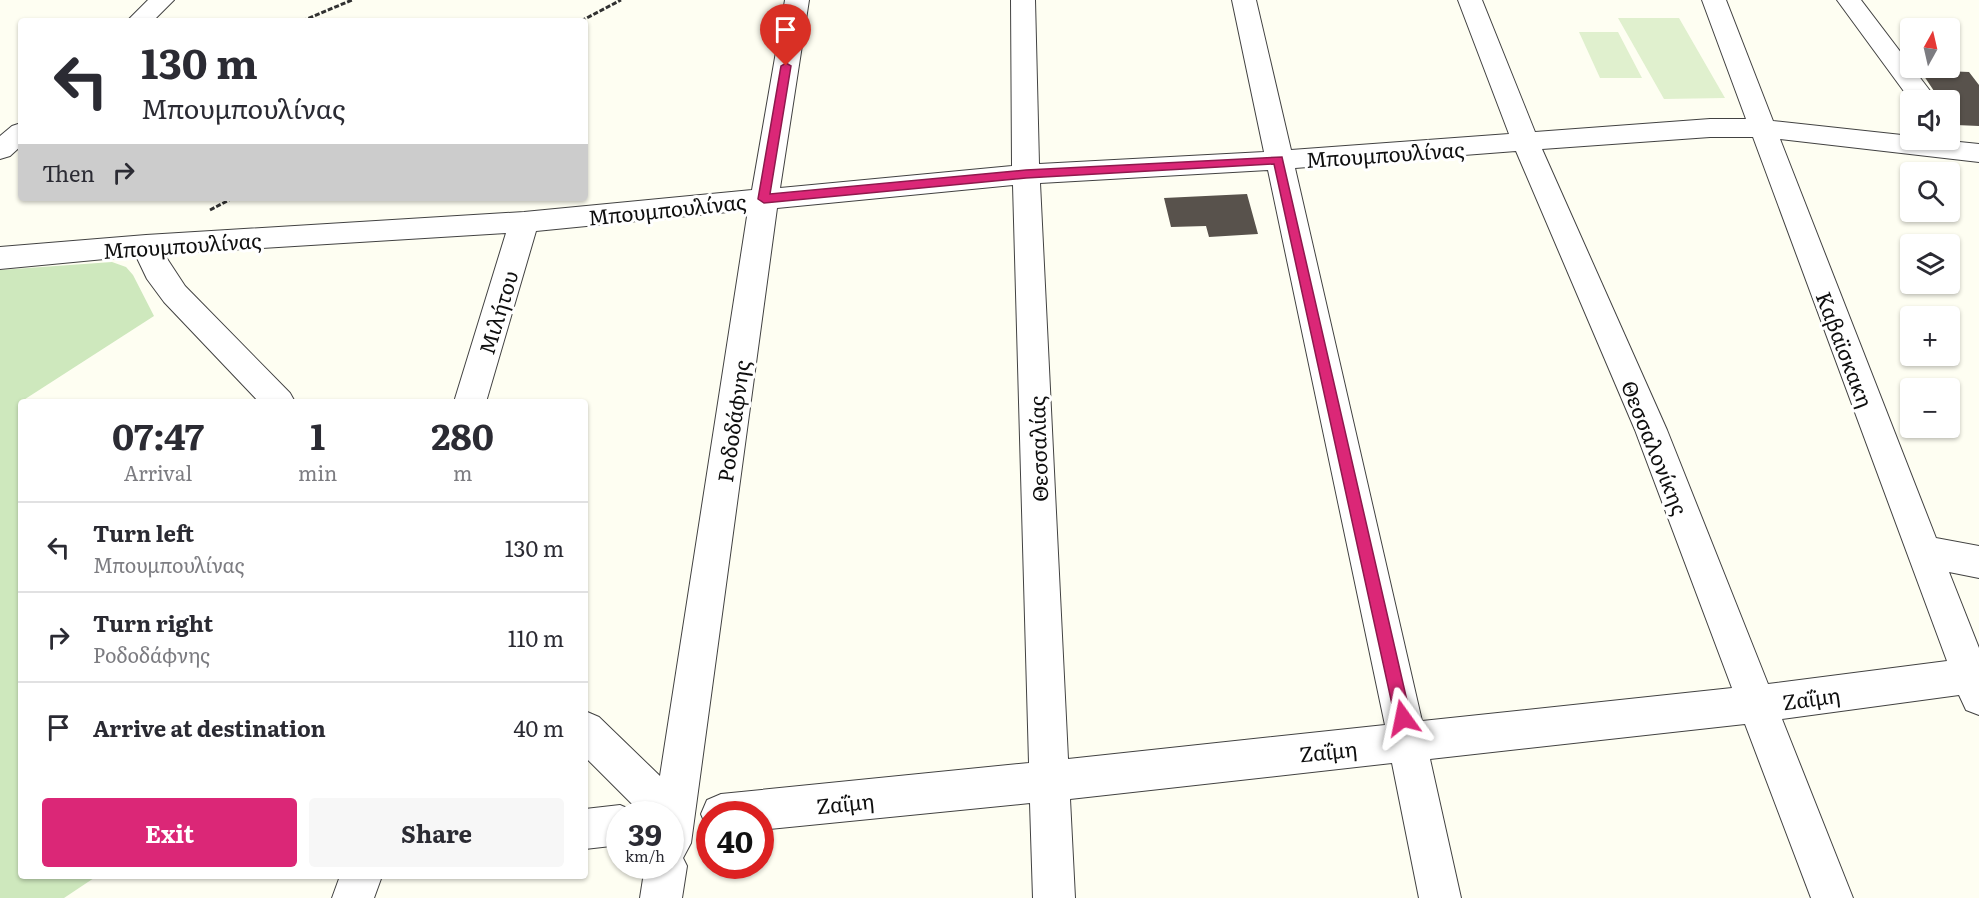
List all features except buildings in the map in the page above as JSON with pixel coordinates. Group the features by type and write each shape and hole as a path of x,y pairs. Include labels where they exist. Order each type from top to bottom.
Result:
{"street":[{"path":"142,18 162,0"},
{"name":"Ροδοδάφνης","path":"681,801 764,199 797,0"},
{"name":"Θεσσαλίας","path":"1023,0 1026,174 1054,898"},
{"path":"1244,0 1408,741 1440,898"},
{"name":"Θεσσαλονίκης","path":"1470,0 1526,143 1651,430 1832,898"},
{"name":"Καβαϊσκακη","path":"1714,0 1975,687"},
{"path":"1849,0 1916,90"},
{"name":"Μπουμπουλίνας","path":"0,258 147,245 524,222 1026,174 1278,160 1710,128 1761,128 1964,146"},
{"path":"0,150 18,135"},
{"name":"Μιλήτου","path":"471,399 524,222"},
{"path":"147,245 153,265 173,292 276,399"},
{"path":"1924,551 1979,562"},
{"name":"Ζαΐμη","path":"774,809 1757,704 1975,687"},
{"path":"588,733 658,801"},
{"path":"588,829 606,827"},
{"path":"353,898 360,879"},
{"path":"661,898 664,879"}],"path":[{"path":"309,18 352,0"},
{"path":"587,18 621,0"}],"green space":[{"path":"1618,18 1679,18 1725,98 1664,99"},
{"path":"1579,32 1618,32 1642,78 1600,78"},
{"path":"112,262 126,267 133,275 154,316 25,399 18,399 18,879 92,879 64,898 0,898 0,270"}],"route":[{"path":"786,66 764,199 1026,174 1278,160 1403,718"}]}
